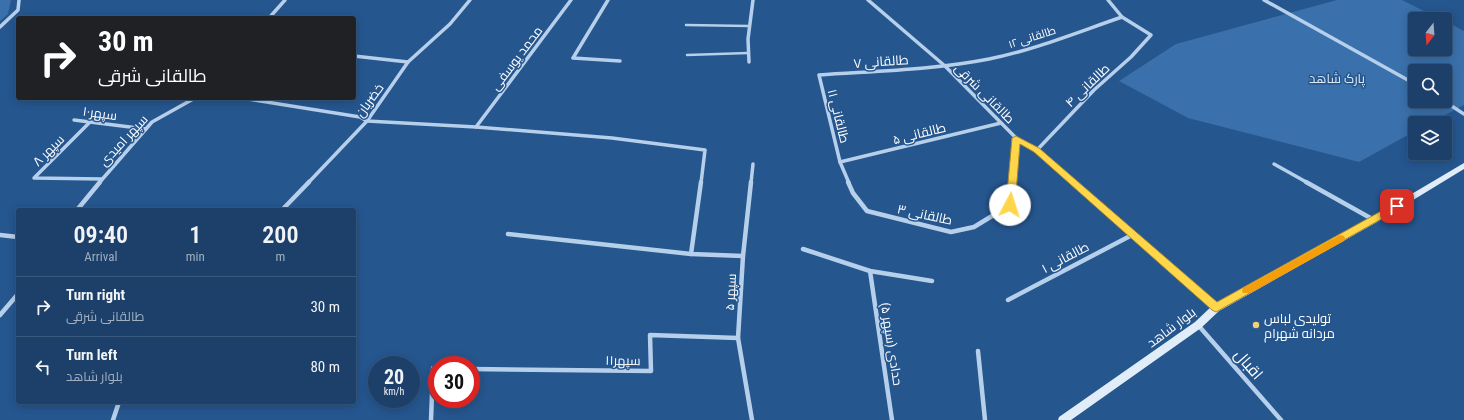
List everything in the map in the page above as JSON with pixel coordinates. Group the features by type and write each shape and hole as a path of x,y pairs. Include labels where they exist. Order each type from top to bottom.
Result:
{"main road":[{"name":"بلوار شاهد","path":"1063,420 1198,325 1216,308 1374,220 1464,166"}],"street":[{"path":"0,27 18,10 19,0"},
{"path":"271,16 285,0"},
{"name":"خضریان","path":"284,208 367,121 408,62 450,24 470,0"},
{"name":"محمد یوسفی","path":"476,127 571,0"},
{"path":"608,0 574,58 620,61"},
{"path":"749,62 749,26 753,0"},
{"name":"طالقانی شرقی","path":"868,0 945,66 1016,138 1036,150 1216,308"},
{"path":"1108,0 1122,17"},
{"path":"1264,0 1408,80"},
{"name":"طالقانی ۱۲","path":"945,66 989,59 1020,51 1122,17"},
{"name":"طالقانی ۴","path":"1036,150 1094,90 1131,57 1151,35 1122,17"},
{"path":"356,56 408,62"},
{"name":"طالقانی ۷","path":"819,75 945,66"},
{"name":"طالقانی ۱۱","path":"819,75 840,162"},
{"name":"سپهر امیدی","path":"79,208 152,122 191,100"},
{"path":"254,100 360,117 367,121 476,127 612,138 705,150 691,254"},
{"path":"1452,106 1464,114"},
{"name":"سپهر۱۰","path":"74,120 146,130"},
{"name":"سپهر ۸","path":"90,122 34,178 102,179"},
{"name":"طالقانی ۵","path":"840,162 1001,123"},
{"name":"طالقانی ۳","path":"840,162 853,193 867,211 951,232 974,228 1010,205 1016,138"},
{"name":"سپهر ۵","path":"752,420 738,338 743,256 753,164"},
{"path":"1274,164 1374,220"},
{"path":"508,234 691,254 743,256"},
{"path":"0,235 16,236"},
{"name":"طالقانی ۱","path":"1008,300 1132,235"},
{"path":"803,249 870,271 932,281"},
{"name":"حدادی (سپهر ۵)","path":"870,271 892,420"},
{"path":"0,315 16,296"},
{"name":"اقبال","path":"1198,325 1281,420"},
{"name":"سپهر۱۱","path":"480,369 651,371 650,336 738,338"},
{"path":"978,351 985,420"},
{"path":"113,420 118,404"},
{"path":"431,420 432,408"}],"lane":[{"path":"686,25 749,26"},
{"path":"687,55 748,53"}],"green space":[{"path":"0,0 11,0 8,14 0,21"},
{"name":"پارک شاهد","path":"1337,0 1402,0 1426,12 1408,12 1408,56 1452,56 1452,25 1464,31 1464,105 1443,116 1408,116 1408,135 1359,162 1188,118 1119,81 1176,44"}],"slow traffic":[{"path":"1247,291 1340,238"}],"place":[{"name":"تولیدی لباس مردانه شهرام","path":"1256,325"}],"route":[{"path":"1010,205 1016,138 1036,150 1216,308 1397,206"}]}
